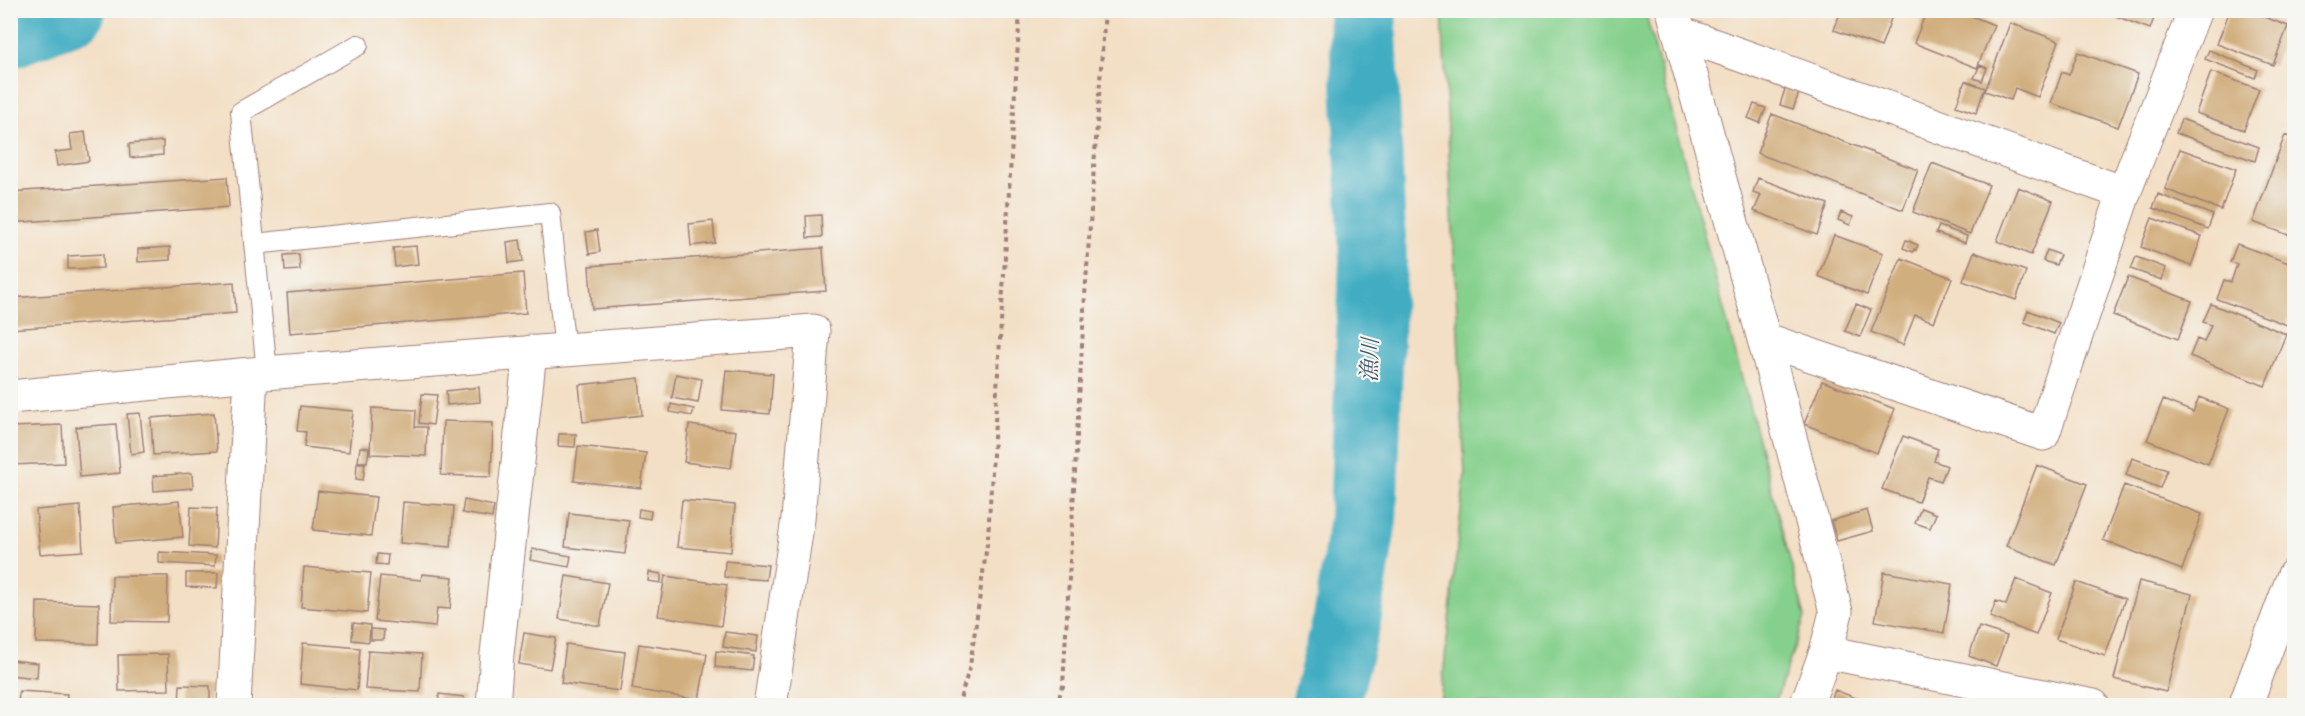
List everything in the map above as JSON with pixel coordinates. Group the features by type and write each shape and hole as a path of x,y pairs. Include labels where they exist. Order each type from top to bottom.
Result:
{"street":[{"path":"1764,339 2043,434 2124,193 2195,10"},
{"path":"1676,22 2124,193"},
{"path":"1676,22 1764,339 1836,612 1826,652 1806,705"},
{"path":"10,397 259,373 813,331 798,519 770,705"},
{"path":"493,705 530,352"},
{"path":"234,705 259,373"},
{"path":"2245,705 2295,575"},
{"path":"1826,652 2093,705"}],"lane":[{"path":"259,373 254,244 241,112 358,45"},
{"path":"254,244 550,213 566,350"}],"path":[{"path":"958,705 970,666 988,537 1020,10"},
{"path":"1056,705 1063,686 1105,10"}],"green space":[{"path":"1442,11 1645,11 1805,617 1774,705 1440,705 1465,474"}],"building":[{"path":"1841,10 1894,10 1881,47 1834,30"},
{"path":"1927,10 1957,10 1994,25 1977,68 1914,43"},
{"path":"2111,10 2157,10 2150,29 2110,14"},
{"path":"2230,10 2246,10 2288,26 2273,65 2217,44"},
{"path":"2010,23 2059,41 2038,97 2015,88 2011,100 1985,91"},
{"path":"2209,50 2258,70 2255,78 2205,59"},
{"path":"2078,52 2138,74 2118,127 2051,103 2062,72 2069,75"},
{"path":"1980,65 1987,68 1982,81 1974,78"},
{"path":"2211,72 2259,89 2244,130 2196,113"},
{"path":"1965,81 1985,88 1976,113 1956,106"},
{"path":"1785,89 1799,93 1793,109 1780,105"},
{"path":"1754,104 1766,108 1760,123 1748,118"},
{"path":"1772,114 1918,170 1903,210 1757,153"},
{"path":"2181,119 2259,147 2255,161 2176,133"},
{"path":"85,132 89,161 57,166 55,152 72,150 70,134"},
{"path":"2285,135 2294,139 2294,237 2253,222"},
{"path":"163,141 163,155 130,158 129,144"},
{"path":"2180,149 2236,169 2221,210 2165,189"},
{"path":"1932,163 1989,185 1970,234 1913,212"},
{"path":"227,177 229,207 10,223 10,192"},
{"path":"1758,178 1828,204 1817,235 1754,211 1761,195 1753,192"},
{"path":"2018,187 2053,201 2031,255 1997,241"},
{"path":"2158,194 2213,215 2208,229 2153,208"},
{"path":"1841,212 1853,217 1850,225 1838,220"},
{"path":"821,215 822,237 807,238 806,216"},
{"path":"2152,218 2202,236 2191,266 2141,247"},
{"path":"713,221 715,243 691,246 689,224"},
{"path":"1939,226 1967,236 1965,243 1936,233"},
{"path":"597,230 600,252 589,254 586,232"},
{"path":"1834,235 1883,253 1867,295 1818,276"},
{"path":"520,240 523,261 509,263 507,242"},
{"path":"1906,240 1918,245 1916,250 1914,249 1913,252 1903,248"},
{"path":"2237,244 2294,265 2294,305 2287,325 2217,299 2224,280 2231,282 2237,264 2230,262"},
{"path":"416,246 418,264 395,267 393,248"},
{"path":"170,247 170,260 138,262 138,249"},
{"path":"823,248 826,291 592,309 589,266"},
{"path":"2047,250 2060,255 2056,265 2043,261"},
{"path":"1974,252 2026,271 2016,300 1963,281"},
{"path":"103,254 103,268 68,269 68,256"},
{"path":"299,254 300,270 285,271 284,255"},
{"path":"2136,257 2166,268 2162,280 2131,269"},
{"path":"1901,258 1952,278 1934,322 1915,315 1903,345 1871,332"},
{"path":"523,273 526,313 290,333 287,293"},
{"path":"2128,277 2192,301 2178,339 2113,315"},
{"path":"234,282 236,313 10,329 10,298"},
{"path":"1856,304 1871,310 1860,337 1845,331"},
{"path":"2211,304 2286,334 2265,386 2190,356 2197,339 2204,342 2211,325 2203,322"},
{"path":"2028,310 2059,323 2054,334 2024,322"},
{"path":"726,370 773,374 770,414 722,410"},
{"path":"676,374 702,379 698,403 672,398"},
{"path":"639,378 642,415 583,422 579,385"},
{"path":"1822,381 1895,409 1877,453 1804,424"},
{"path":"479,387 480,402 447,405 446,391"},
{"path":"422,394 437,395 433,425 419,423"},
{"path":"2199,397 2229,409 2208,464 2147,440 2163,400 2193,412"},
{"path":"671,404 694,409 692,416 670,412"},
{"path":"300,406 353,411 349,452 304,447 306,432 297,431"},
{"path":"372,408 416,410 415,427 427,427 426,456 370,454"},
{"path":"140,413 144,452 131,454 127,414"},
{"path":"214,413 217,451 153,455 151,418"},
{"path":"443,421 493,423 491,477 441,475"},
{"path":"116,424 120,473 80,477 76,427"},
{"path":"62,425 64,463 10,465 10,427"},
{"path":"689,425 736,431 731,468 684,462"},
{"path":"559,434 576,434 575,447 558,446"},
{"path":"1903,436 1938,449 1934,461 1947,466 1941,481 1928,477 1918,502 1882,489"},
{"path":"578,446 646,453 641,488 574,481"},
{"path":"360,447 369,448 367,462 358,462"},
{"path":"2132,458 2167,470 2160,488 2126,475"},
{"path":"357,463 365,463 363,480 356,479"},
{"path":"2037,465 2087,484 2056,565 2006,546"},
{"path":"192,473 193,488 154,491 153,476"},
{"path":"2124,485 2202,514 2182,570 2103,540"},
{"path":"318,491 376,497 371,536 313,530"},
{"path":"464,500 494,506 492,518 462,513"},
{"path":"682,500 735,505 731,552 677,547"},
{"path":"179,501 183,537 116,543 113,507"},
{"path":"403,502 454,506 451,547 400,543"},
{"path":"80,506 83,551 40,554 36,510"},
{"path":"191,507 217,508 215,548 189,546"},
{"path":"1921,508 1936,514 1930,528 1915,523"},
{"path":"639,509 651,511 650,519 638,517"},
{"path":"1867,510 1873,531 1837,541 1831,521"},
{"path":"569,513 629,520 625,554 565,547"},
{"path":"532,549 571,556 569,567 530,560"},
{"path":"159,552 216,555 215,566 159,563"},
{"path":"377,554 388,555 387,565 376,564"},
{"path":"725,561 768,565 766,580 724,577"},
{"path":"304,567 371,573 367,613 301,607"},
{"path":"649,572 661,574 661,583 648,581"},
{"path":"1884,572 1952,584 1944,633 1875,621"},
{"path":"186,573 218,573 217,588 186,587"},
{"path":"422,574 453,577 450,609 437,608 435,627 375,621 380,576 421,580"},
{"path":"112,576 168,576 167,622 111,621"},
{"path":"566,576 608,583 600,626 559,619"},
{"path":"665,576 727,585 721,626 658,616"},
{"path":"2016,579 2052,593 2036,635 1990,617 1996,601 2006,605"},
{"path":"2139,581 2192,594 2166,692 2114,679"},
{"path":"2076,582 2125,599 2105,656 2056,639"},
{"path":"37,602 99,604 98,644 36,643"},
{"path":"353,623 370,625 369,642 352,640"},
{"path":"1979,627 2007,636 1996,666 1969,656"},
{"path":"371,629 384,630 383,640 371,640"},
{"path":"725,632 758,636 756,652 723,647"},
{"path":"524,633 556,638 550,669 519,664"},
{"path":"303,643 360,648 357,690 300,684"},
{"path":"566,644 625,652 620,691 561,683"},
{"path":"639,644 707,654 699,700 632,689"},
{"path":"368,651 422,654 420,692 365,689"},
{"path":"716,651 754,656 752,671 715,667"},
{"path":"168,654 169,690 119,691 118,655"},
{"path":"11,660 38,663 37,678 10,675"},
{"path":"180,685 210,686 210,706 179,706"},
{"path":"1835,690 1874,705 1874,706 1829,706"},
{"path":"19,691 67,694 66,706 18,706"},
{"path":"439,694 464,697 463,706 438,706"},
{"path":"331,699 356,701 356,706 331,706"}],"waterway":[{"path":"10,34 72,10"},
{"name":"漁川","path":"1325,706 1347,620 1363,519 1373,260 1362,10"}]}
